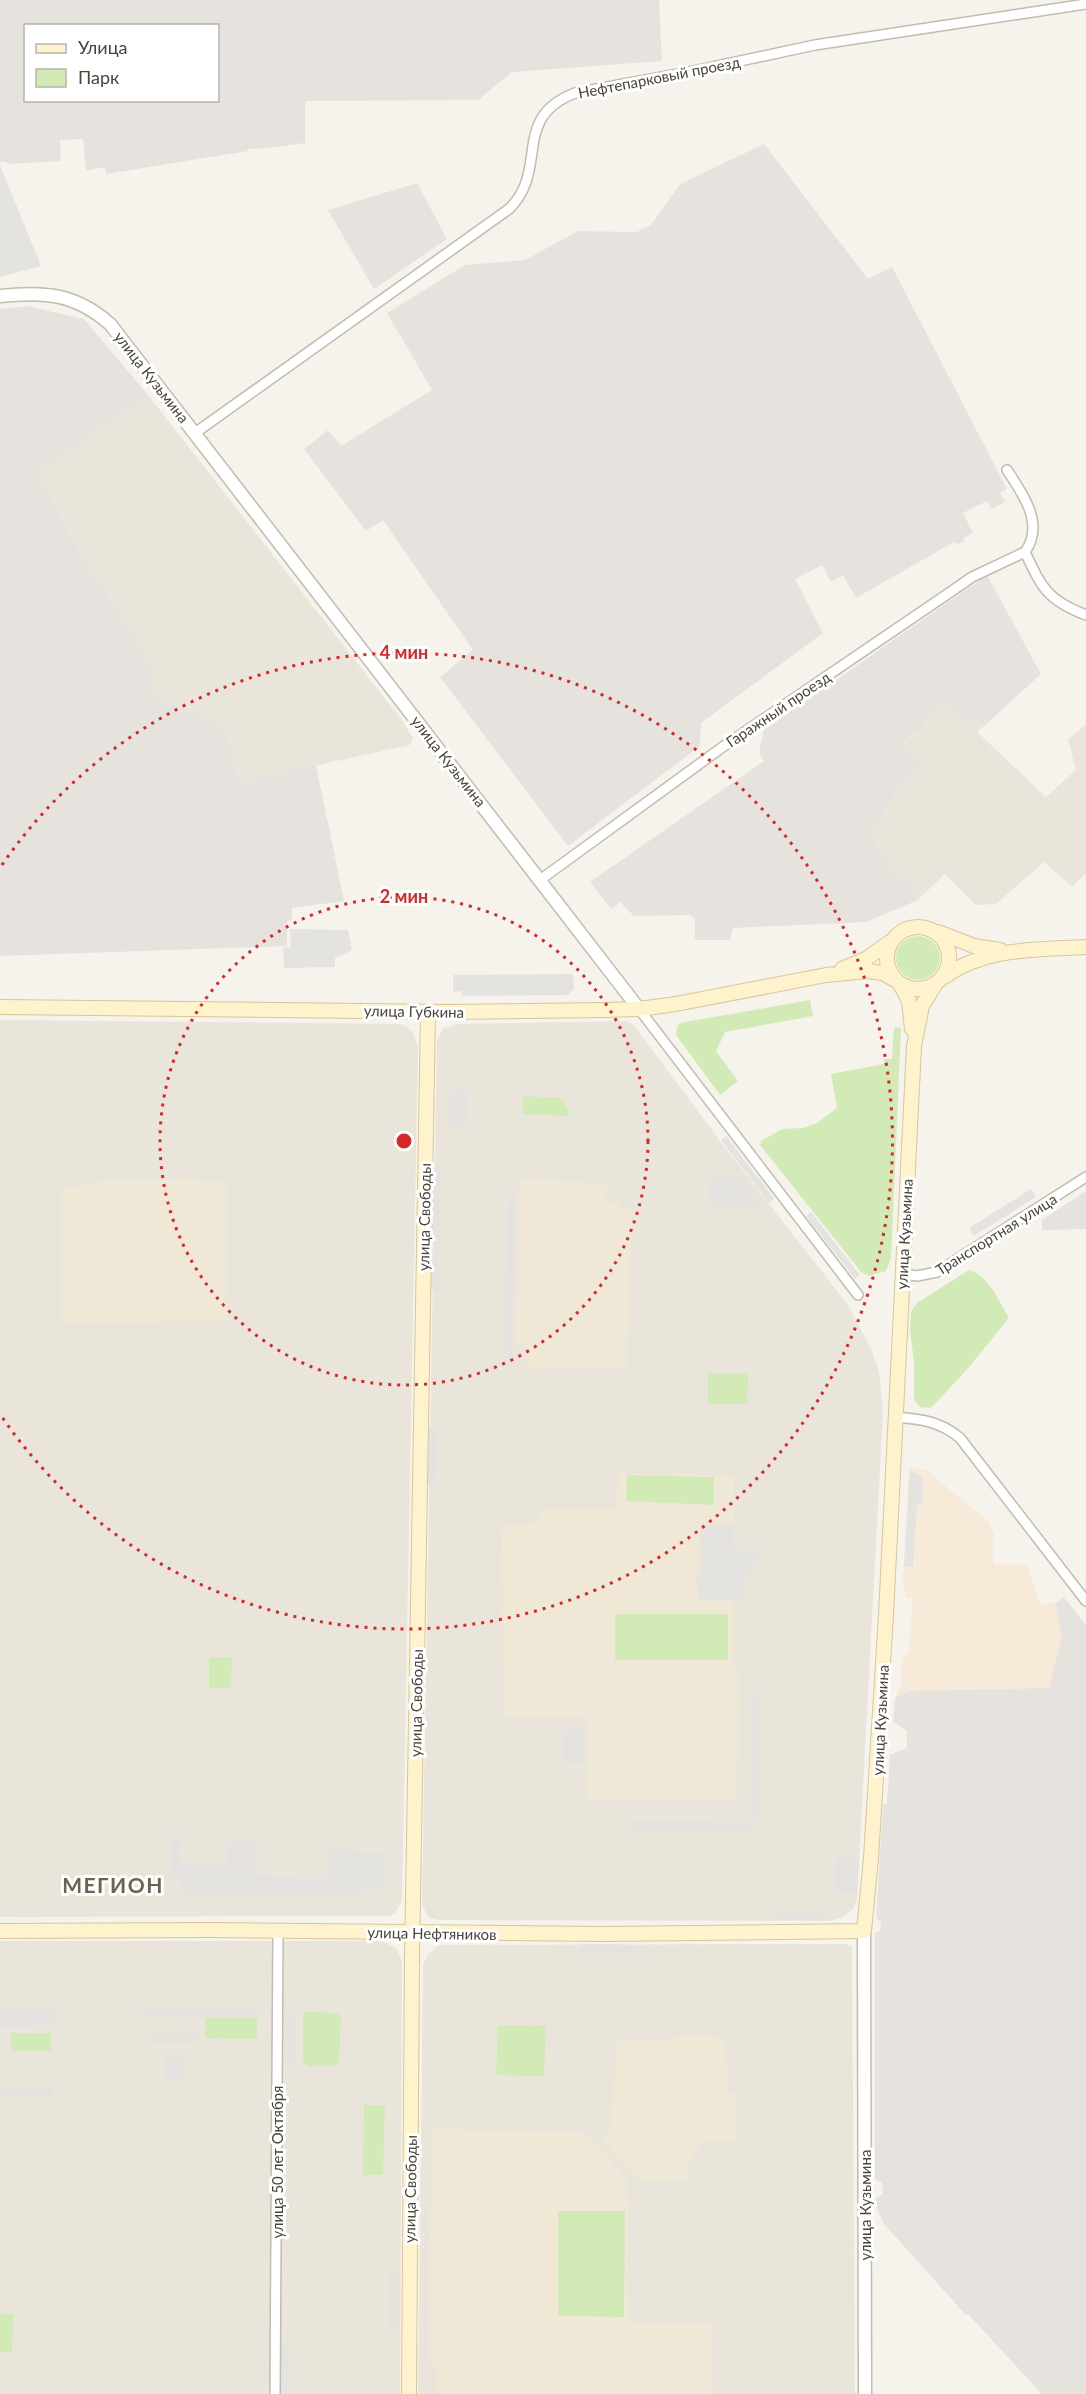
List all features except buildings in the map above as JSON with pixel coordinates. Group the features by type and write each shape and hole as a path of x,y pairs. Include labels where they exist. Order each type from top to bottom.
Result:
{"main road":[{"path":"826,975 866,959 911,927 931,929 974,946 1011,952"},
{"path":"914,1046 922,1006 949,964 948,948 943,939 931,929"},
{"path":"894,937 888,947 886,959 889,970 909,1001 914,1046"},
{"path":"826,975 868,971 883,973 917,990 939,981 973,961 1011,952 1086,946"},
{"name":"улица Губкина","path":"0,1007 428,1011 639,1009 683,1003 826,975"},
{"name":"улица Свободы","path":"409,2394 412,1933 428,1011"},
{"name":"улица Кузьмина","path":"864,1931 871,1858 886,1615 914,1046"},
{"name":"улица Нефтяников","path":"0,1931 604,1934 864,1931"}],"street":[{"name":"Нефтепарковый проезд","path":"195,433 509,209 522,193 527,180 538,122 551,105 562,98 575,93 825,43 1086,4"},
{"name":"улица Кузьмина","path":"0,296 57,295 85,306 100,315 122,338 858,1295"},
{"path":"1007,470 1025,498 1031,516 1033,538 1025,552 1037,577 1048,594 1065,607 1086,615"},
{"name":"Гаражный проезд","path":"540,880 715,752 949,592 972,577 1025,552"},
{"name":"Транспортная улица","path":"903,1274 917,1276 937,1272 1086,1177"},
{"path":"895,1417 932,1421 960,1438 1086,1601"},
{"name":"улица 50 лет Октября","path":"275,2394 278,1931"},
{"name":"улица Кузьмина","path":"864,1931 865,2394"}],"shaded area":[{"path":"0,0 659,0 662,61 512,72 478,100 305,101 305,143 248,149 248,151 106,174 105,167 86,171 83,139 60,140 61,161 8,164 0,162"},
{"path":"764,144 868,279 892,267 1007,489 1000,493 1005,502 992,509 987,501 963,513 973,533 963,538 964,541 958,544 954,542 856,598 843,575 831,582 822,565 795,579 823,633 701,723 700,746 568,846 440,677 473,650 383,520 366,531 304,449 328,430 341,446 432,390 387,313 465,265 525,260 578,231 637,232 651,225 680,184"},
{"path":"0,165 41,266 0,277"},
{"path":"417,183 447,239 374,289 328,210"},
{"path":"27,306 84,319 148,395 37,473 82,556 152,667 151,693 223,727 240,782 316,765 344,901 292,908 292,920 287,921 287,946 0,956 0,309"},
{"path":"148,395 401,719 413,738 410,745 240,782 222,727 151,693 37,473"},
{"path":"987,575 1041,674 985,725 967,723 945,699 926,715 923,727 902,743 922,766 903,784 884,809 884,816 869,832 898,879 909,877 918,900 866,922 733,928 730,940 695,940 695,918 689,915 634,916 620,902 611,909 590,882 764,761 759,753 764,730"},
{"path":"946,698 967,723 985,725 977,732 1046,797 1076,770 1068,739 1086,725 1086,873 1072,887 1044,862 996,904 976,905 945,874 918,900 909,877 898,880 869,832 884,817 884,809 903,784 922,766 902,744 923,727 926,715"},
{"path":"290,929 348,930 352,950 335,958 335,967 284,968 283,948 291,947"},
{"path":"573,974 574,989 568,995 462,996 461,991 453,992 453,975"},
{"path":"0,1020 399,1024 407,1027 413,1033 418,1046 402,1901 395,1913 389,1916 0,1917"},
{"path":"625,1021 636,1028 720,1141 848,1305 871,1349 879,1371 883,1412 857,1899 853,1909 841,1918 830,1921 438,1920 429,1918 422,1905 437,1040 443,1029 458,1024"},
{"path":"450,1091 468,1091 467,1126 449,1125"},
{"path":"726,1136 774,1198 769,1203 721,1140"},
{"path":"433,1168 441,1169 438,1291 430,1290"},
{"path":"710,1178 743,1179 764,1209 708,1206"},
{"path":"193,1179 200,1182 226,1182 227,1321 62,1323 62,1189 74,1189 79,1185 104,1181"},
{"path":"519,1179 607,1183 606,1202 620,1203 620,1208 632,1209 626,1368 527,1369 527,1344 515,1343"},
{"path":"1031,1189 1036,1197 974,1236 969,1228"},
{"path":"1086,1191 1086,1229 1042,1230 1042,1220"},
{"path":"508,1196 516,1196 512,1365 504,1364"},
{"path":"811,1212 860,1275 855,1279 806,1216"},
{"path":"428,1428 437,1428 436,1485 426,1485"},
{"path":"909,1468 925,1469 988,1521 994,1533 993,1564 1026,1565 1039,1604 1055,1603 1062,1637 1049,1688 908,1691 895,1698 901,1685 902,1659 909,1652 913,1598 906,1597 903,1581"},
{"path":"910,1470 923,1478 922,1505 917,1505 913,1567 904,1567"},
{"path":"618,1473 734,1476 734,1524 700,1524 700,1569 696,1578 698,1601 733,1601 734,1661 739,1673 737,1800 586,1798 587,1717 503,1716 502,1526 525,1526 535,1521 543,1510 617,1509"},
{"path":"700,1525 733,1525 733,1550 761,1550 760,1559 744,1578 743,1600 699,1600 697,1578 701,1569"},
{"path":"1064,1597 1086,1625 1086,2394 1042,2394 968,2314 966,2315 884,2224 876,2207 876,2198 883,2194 882,2183 875,2179 875,1933 880,1931 881,1922 876,1918 883,1804 887,1804 890,1755 907,1748 907,1731 893,1722 895,1698 908,1691 1049,1688 1062,1637 1055,1603"},
{"path":"751,1692 759,1692 759,1820 751,1820"},
{"path":"563,1730 584,1730 584,1764 562,1764"},
{"path":"631,1820 751,1821 751,1831 631,1830"},
{"path":"171,1834 181,1835 180,1863 227,1864 228,1842 255,1843 255,1875 326,1878 328,1850 386,1853 385,1890 370,1889 353,1897 181,1894 181,1878 170,1878"},
{"path":"836,1856 859,1857 857,1893 834,1892"},
{"path":"821,1910 822,1920 778,1920 778,1911"},
{"path":"0,1941 383,1941 397,1949 402,1962 400,2394 0,2394"},
{"path":"581,1944 645,1945 645,1953 581,1953"},
{"path":"847,1944 852,1947 855,2394 418,2394 423,1965 428,1954 439,1945"},
{"path":"0,2008 57,2008 57,2027 0,2028"},
{"path":"142,2008 257,2009 257,2017 142,2016"},
{"path":"286,2013 295,2013 295,2066 286,2066"},
{"path":"198,2034 198,2044 148,2044 148,2035"},
{"path":"680,2035 717,2037 726,2043 727,2093 737,2094 737,2142 704,2142 687,2162 688,2179 636,2180 636,2176 602,2139 611,2132 610,2102 614,2102 615,2041 669,2042"},
{"path":"164,2053 184,2053 184,2080 164,2080"},
{"path":"0,2087 53,2087 53,2095 0,2095"},
{"path":"433,2129 585,2133 627,2179 628,2324 712,2325 711,2394 437,2394 437,2366 429,2364 431,2131"},
{"path":"389,2273 399,2273 399,2327 389,2327"},
{"path":"281,2344 288,2344 289,2394 281,2394"}],"green space":[{"path":"918,936 934,942 940,958 934,974 918,980 902,974 896,958 902,942"},
{"path":"810,1000 813,1016 725,1032 716,1051 738,1081 720,1095 676,1035 680,1023"},
{"path":"894,1027 901,1028 891,1258 886,1271 869,1276 861,1272 760,1145 761,1141 782,1129 803,1128 817,1123 837,1108 831,1074 884,1064 884,1059 892,1059"},
{"path":"523,1096 561,1098 569,1110 569,1116 523,1114"},
{"path":"969,1270 982,1277 992,1289 1008,1319 970,1366 934,1405 930,1408 920,1407 914,1400 911,1311 917,1303"},
{"path":"708,1373 748,1374 747,1404 708,1404"},
{"path":"627,1475 714,1477 714,1505 626,1501"},
{"path":"615,1614 728,1614 728,1660 615,1660"},
{"path":"209,1657 232,1658 231,1688 209,1688"},
{"path":"303,2012 336,2013 341,2017 339,2062 335,2066 308,2066 303,2062"},
{"path":"205,2018 257,2018 257,2039 205,2038"},
{"path":"498,2025 546,2026 544,2076 496,2075"},
{"path":"11,2033 51,2033 51,2051 11,2051"},
{"path":"364,2105 385,2105 383,2175 363,2175"},
{"path":"558,2211 625,2211 624,2317 558,2316"},
{"path":"0,2314 13,2314 12,2352 0,2352"}],"district":[{"name":"МЕГИОН","path":"113,1884"}]}
